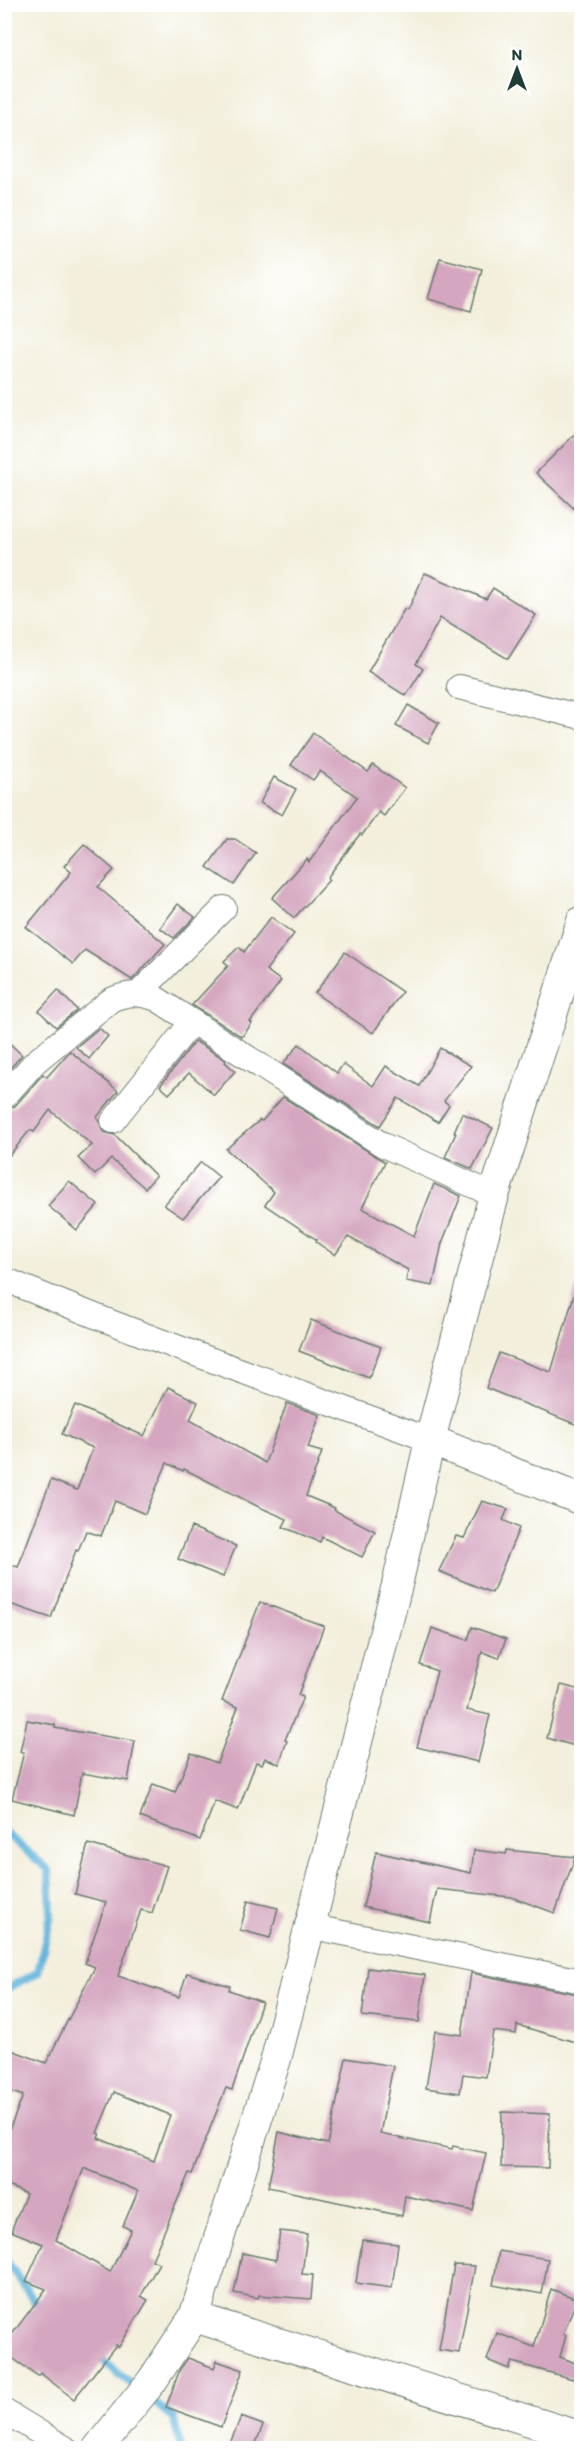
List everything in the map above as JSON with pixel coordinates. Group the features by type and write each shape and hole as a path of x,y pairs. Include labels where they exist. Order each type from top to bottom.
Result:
{"street":[{"path":"459,687 582,717"},
{"path":"139,993 224,908"},
{"path":"98,2448 152,2381 194,2317 276,2059 308,1926 398,1581 430,1440 494,1195 538,1050 582,921"},
{"path":"4,1097 36,1062 111,1000 123,994 139,993 157,999 383,1145 435,1171 494,1195"},
{"path":"113,1121 192,1022"},
{"path":"4,1279 110,1323 430,1440 582,1500"},
{"path":"308,1926 582,1981"},
{"path":"194,2317 582,2437"},
{"path":"4,2411 65,2448"}],"building":[{"path":"440,258 482,269 471,311 428,299"},
{"path":"582,427 582,516 536,473"},
{"path":"425,573 486,599 493,588 536,615 508,659 440,618 416,664 423,669 406,696 368,672 405,608 408,610"},
{"path":"408,705 439,723 428,743 396,726"},
{"path":"313,733 368,772 373,765 405,788 384,816 379,812 362,835 360,834 327,878 329,880 294,918 272,898 307,859 309,862 357,797 320,771 313,780 291,765"},
{"path":"274,777 296,789 282,815 260,803"},
{"path":"227,839 235,839 256,853 234,885 207,867"},
{"path":"84,844 114,870 98,887 165,944 132,980 85,950 73,964 26,927 71,872 64,866"},
{"path":"178,904 195,917 174,938 160,928"},
{"path":"271,917 294,934 266,970 281,981 250,1022 252,1023 242,1037 192,1005 228,966 224,961 239,947 244,952"},
{"path":"345,952 402,992 373,1033 315,993"},
{"path":"58,990 77,1010 56,1027 39,1011"},
{"path":"99,1028 108,1036 89,1059 76,1047"},
{"path":"4,1038 22,1055 4,1075"},
{"path":"195,1041 226,1060 225,1062 235,1071 214,1095 189,1073 169,1094 160,1086"},
{"path":"299,1044 337,1073 343,1064 373,1086 386,1066 419,1086 440,1048 471,1066 444,1101 449,1105 438,1122 398,1098 380,1126 283,1064"},
{"path":"70,1051 118,1091 97,1117 104,1132 115,1135 156,1176 145,1188 111,1159 95,1175 78,1158 92,1145 50,1110 34,1132 30,1130 4,1162 4,1111 15,1106 43,1074 47,1077"},
{"path":"283,1097 385,1162 362,1208 414,1236 434,1184 461,1196 442,1243 433,1286 406,1281 408,1270 348,1237 335,1255 265,1205 274,1192 226,1149 260,1120 262,1121"},
{"path":"462,1113 493,1128 472,1169 445,1157"},
{"path":"201,1162 219,1177 183,1218 164,1205"},
{"path":"69,1181 98,1205 77,1230 48,1206"},
{"path":"576,1288 582,1289 582,1427 486,1388 499,1353 551,1372"},
{"path":"311,1320 381,1347 369,1378 299,1351"},
{"path":"168,1387 198,1402 190,1420 265,1463 287,1403 320,1415 308,1448 322,1452 306,1496 335,1508 334,1510 375,1531 362,1557 322,1537 320,1542 283,1527 287,1519 167,1463 145,1514 115,1501 101,1536 86,1531 78,1551 76,1550 51,1618 4,1602 4,1583 11,1565 18,1567 51,1480 77,1490 93,1448 62,1434 75,1405 144,1436"},
{"path":"482,1501 508,1509 503,1520 519,1528 492,1593 439,1571 456,1536 464,1538"},
{"path":"191,1527 236,1546 223,1577 178,1559"},
{"path":"260,1602 324,1626 298,1695 303,1697 285,1740 287,1741 279,1764 265,1758 262,1764 256,1762 238,1810 215,1801 200,1840 140,1817 153,1784 175,1792 191,1753 217,1763 238,1707 222,1701"},
{"path":"472,1627 506,1639 499,1658 482,1652 467,1710 490,1715 478,1762 417,1747 437,1671 420,1665 432,1628 468,1640"},
{"path":"561,1685 582,1690 582,1748 547,1738"},
{"path":"27,1720 55,1725 55,1728 135,1741 128,1781 82,1773 74,1815 12,1799 24,1752 20,1752"},
{"path":"88,1844 167,1866 152,1913 141,1910 118,1976 179,1997 187,1973 230,1986 229,1990 262,2002 232,2090 226,2088 192,2174 189,2173 152,2260 159,2263 141,2296 148,2300 119,2347 116,2345 74,2399 40,2373 38,2376 4,2352 4,2345 46,2289 26,2281 43,2244 11,2231 26,2194 4,2184 4,2142 23,2096 4,2089 4,2047 46,2063 95,1967 85,1963 106,1902 75,1894","holes":["114,2092 170,2115 154,2161 98,2138 100,2134 97,2133","84,2168 138,2191 123,2226 131,2230 110,2272 56,2240"]},
{"path":"474,1850 506,1854 507,1850 575,1857 555,1913 511,1897 437,1889 430,1922 363,1907 376,1852 471,1873"},
{"path":"248,1901 278,1908 270,1938 240,1930"},
{"path":"368,1968 425,1975 419,2022 362,2016"},
{"path":"471,1973 582,1995 582,2044 517,2025 516,2034 493,2031 486,2077 463,2074 460,2093 426,2088 435,2031 462,2035"},
{"path":"346,2058 393,2066 380,2134 452,2149 453,2146 486,2153 473,2211 405,2196 402,2216 268,2187 279,2132 328,2144"},
{"path":"502,2112 550,2114 548,2168 501,2167"},
{"path":"280,2231 307,2234 302,2274 313,2275 311,2299 259,2295 258,2298 234,2293 242,2253 276,2260"},
{"path":"362,2240 398,2244 392,2288 356,2283"},
{"path":"499,2251 548,2259 542,2294 493,2285"},
{"path":"454,2265 475,2266 459,2353 439,2350"},
{"path":"551,2289 577,2299 563,2334 566,2335 560,2357 578,2364 573,2379 512,2362 509,2369 487,2360 497,2333 534,2347"},
{"path":"188,2358 214,2368 217,2361 243,2370 221,2427 166,2407 180,2369"},
{"path":"241,2417 263,2425 254,2448 228,2448"}],"waterway":[{"path":"4,1832 49,1870 51,1915 38,1972 4,1990"},
{"path":"4,2257 35,2302 44,2309"},
{"path":"96,2355 173,2418 181,2448"}]}
